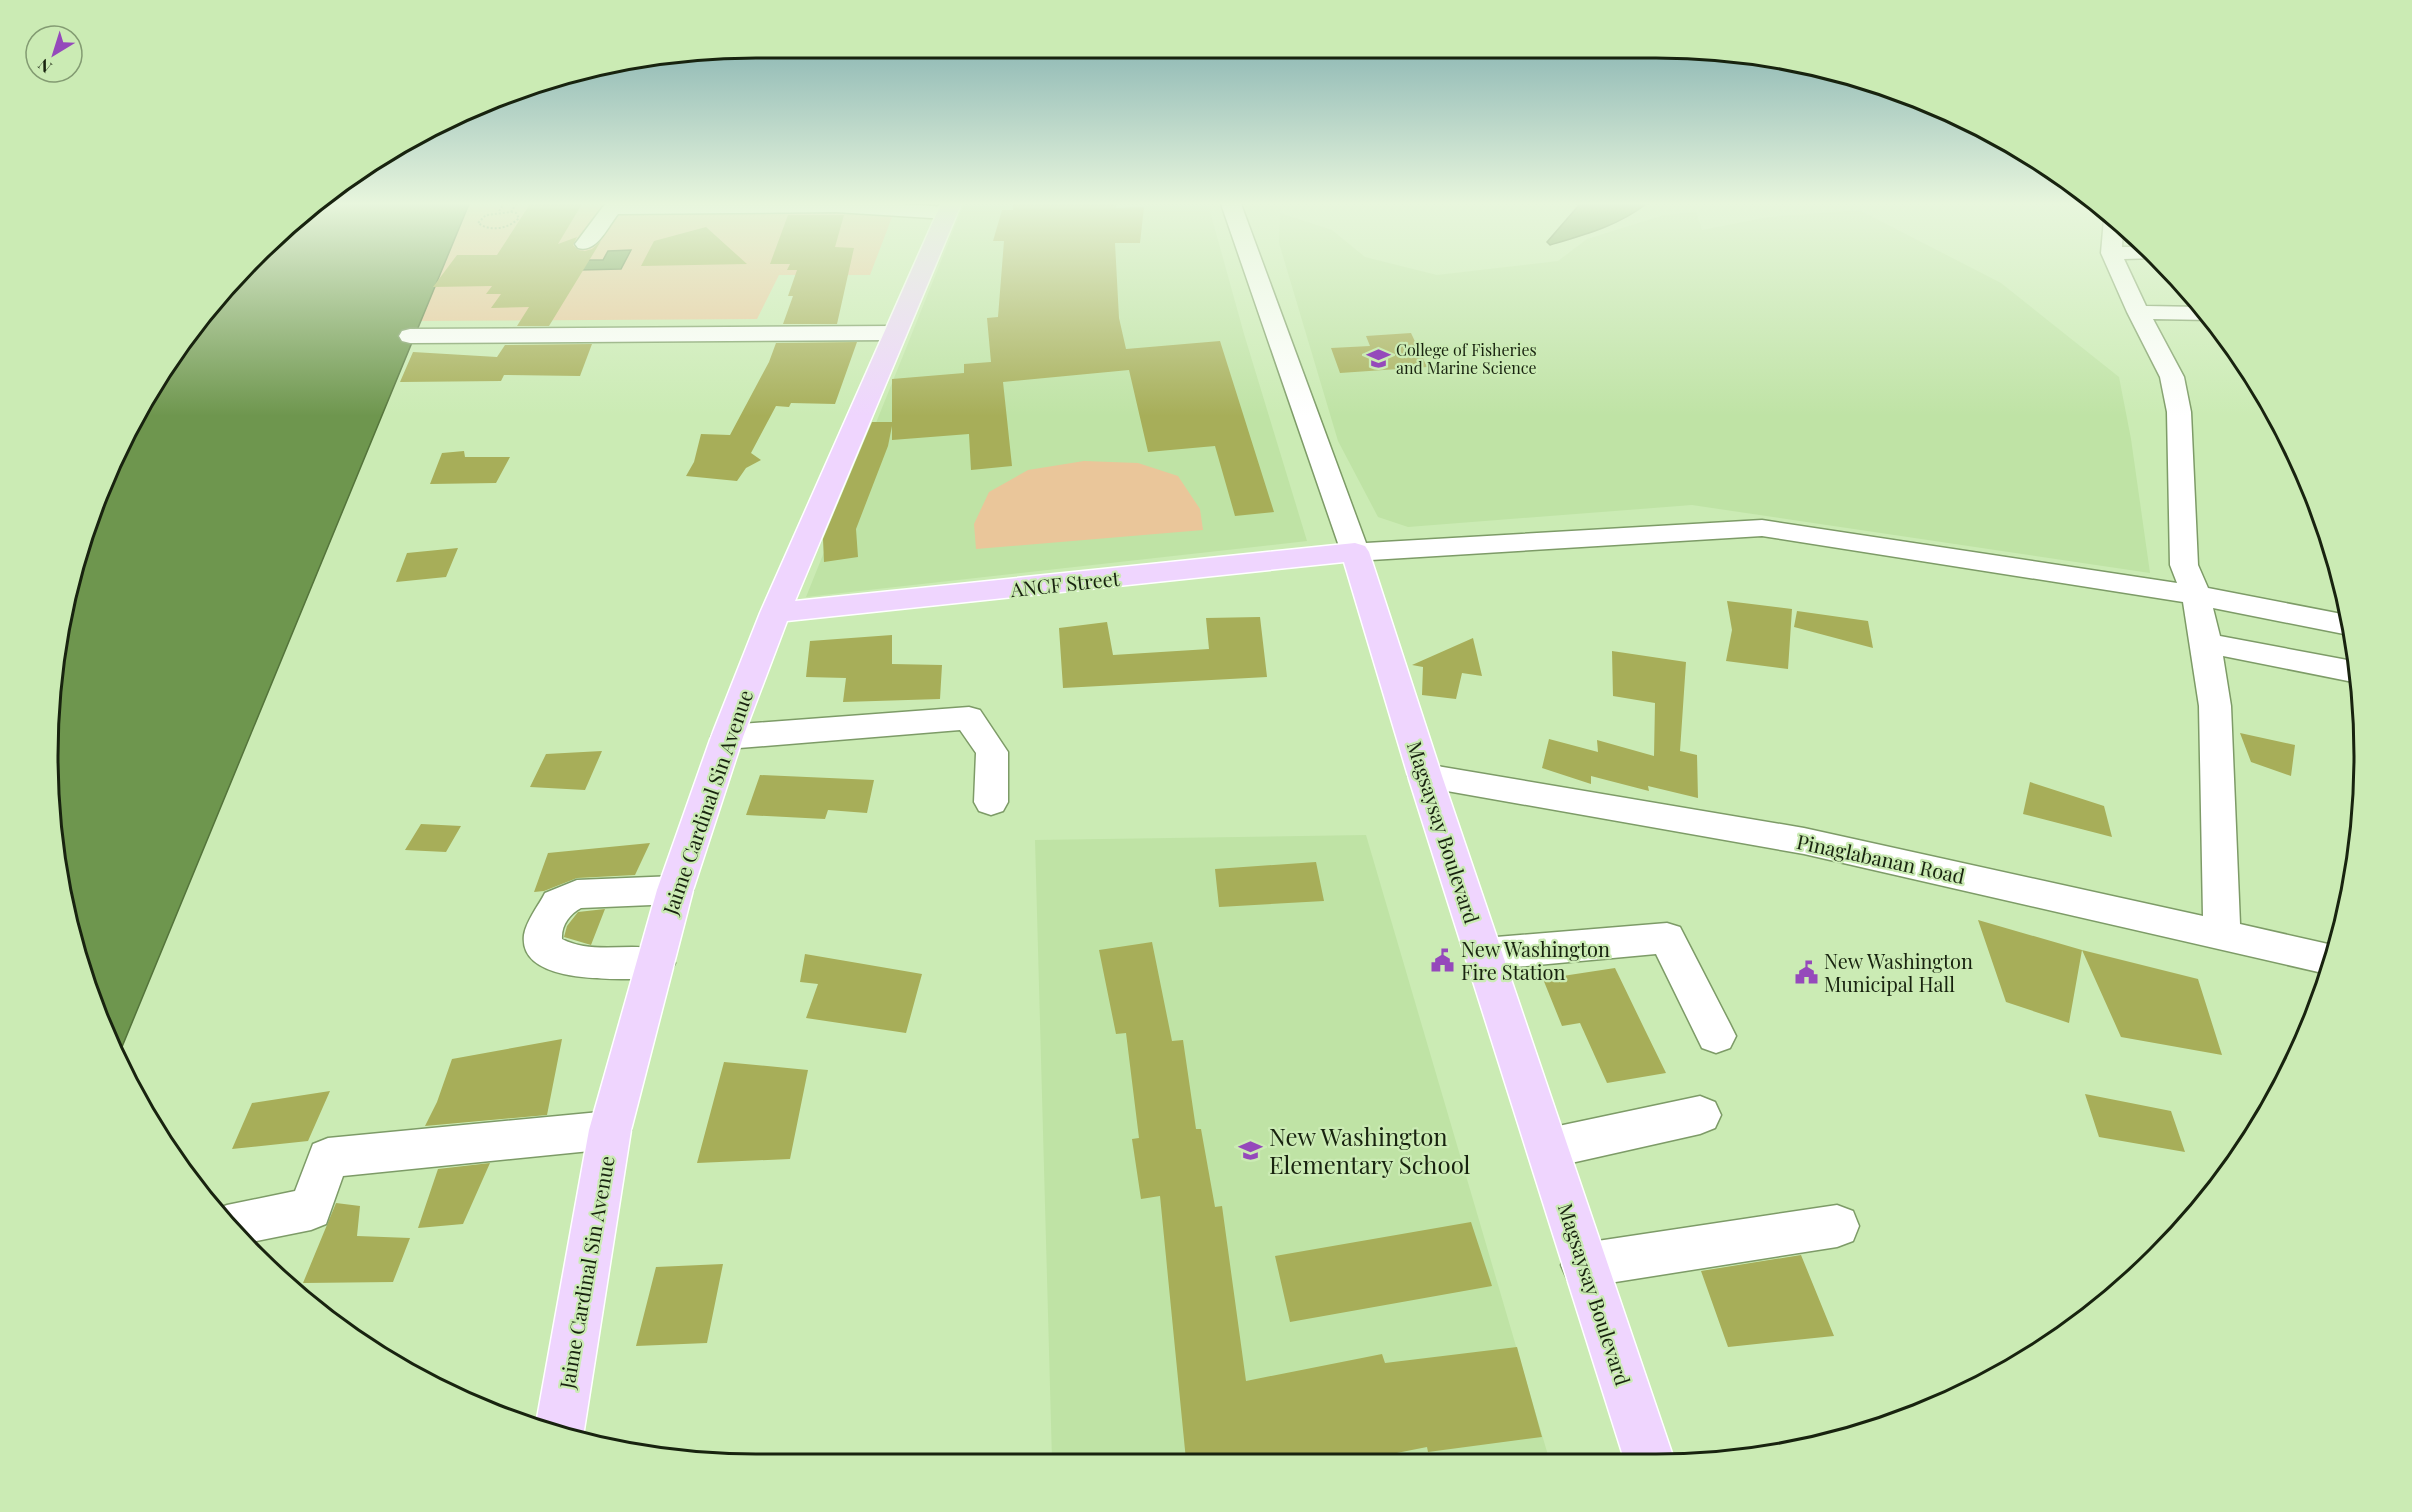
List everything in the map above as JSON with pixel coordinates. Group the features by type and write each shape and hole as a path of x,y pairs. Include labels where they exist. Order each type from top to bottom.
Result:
{"main road":[{"name":"Jaime Cardinal Sin Avenue","path":"560,1425 610,1130 675,890 727,737 775,613 920,275"},
{"name":"ANCF Street","path":"775,613 1355,552"},
{"name":"Magsaysay Boulevard","path":"1355,552 1425,777 1549,1148 1584,1264 1647,1454"}],"street":[{"name":"Magsaysay Boulevard","path":"1256,275 1355,552"},
{"path":"2121,275 2172,377 2179,412 2184,565 2196,595 2215,706 2222,934"},
{"path":"2138,312 2195,314"},
{"path":"410,336 894,333"},
{"path":"1355,552 1762,528 2196,595 2341,623"},
{"path":"2206,643 2349,671"},
{"path":"727,737 969,718 992,752 991,802"},
{"name":"Pinaglabanan Road","path":"1425,777 1804,841 2323,958"},
{"path":"656,963 569,962 544,947 543,933 558,903 577,894 675,890"},
{"path":"1484,954 1667,938 1716,1036"},
{"path":"1549,1148 1700,1115"},
{"path":"239,1224 311,1209 328,1158 610,1130"},
{"path":"1584,1264 1837,1226"}],"shaded area":[{"path":"252,275 440,275 122,1046 82,937 72,892 64,847 58,756 64,665 72,620 82,575 112,489 130,448 176,368 203,331"},
{"path":"428,275 870,275 779,275 757,319 408,321"},
{"path":"936,275 1228,275 1307,541 806,597"},
{"path":"1288,275 1985,275 2001,283 2119,377 2131,439 2150,573 1692,505 1408,527 1378,517 1338,441"},
{"path":"1084,461 1138,463 1178,476 1200,509 1203,530 976,549 974,524 989,492 1028,470"},
{"name":"New Washington Elementary School","path":"1366,835 1548,1454 1052,1454 1035,840"}],"building":[{"path":"442,275 580,275 549,326 517,326 529,307 491,308 501,294 486,294 492,286 433,287"},
{"path":"795,275 848,275 837,324 783,324 793,296 788,296"},
{"path":"1001,275 1117,275 1119,318 1126,349 1220,341 1274,512 1235,516 1215,446 1148,452 1129,370 1003,382 1012,466 971,470 969,434 892,440 892,426 888,446 856,529 858,557 824,562 823,539 872,422 892,422 892,379 964,373 964,364 991,362 987,318 998,317"},
{"name":"College of Fisheries and Marine Science","path":"1411,333 1427,367 1340,373 1331,348 1370,346 1366,336"},
{"path":"857,342 835,404 791,403 789,407 776,406 751,453 761,460 746,468 737,481 686,476 694,462 701,434 730,435 769,362 776,343"},
{"path":"592,344 580,376 504,375 501,381 400,382 413,352 497,357 505,345"},
{"path":"464,451 465,457 510,457 496,483 430,484 442,453"},
{"path":"458,548 446,577 396,582 407,553"},
{"path":"1727,601 1792,609 1788,669 1726,661 1732,630"},
{"path":"1797,611 1868,621 1873,648 1794,627"},
{"path":"1260,617 1267,677 1063,688 1059,628 1107,622 1113,655 1209,649 1206,618"},
{"path":"892,635 892,664 942,665 940,699 843,702 846,678 806,677 810,641"},
{"path":"1473,638 1482,676 1462,673 1456,699 1422,695 1423,667 1412,665"},
{"path":"1612,651 1686,662 1680,751 1697,755 1698,798 1648,786 1649,791 1591,776 1591,784 1542,768 1549,739 1598,752 1597,740 1654,756 1655,703 1613,696"},
{"path":"2240,733 2295,745 2291,776 2251,762"},
{"path":"602,751 585,790 530,787 546,754"},
{"path":"760,775 874,780 867,813 828,810 825,819 746,815"},
{"path":"2030,782 2104,806 2112,837 2023,814"},
{"path":"421,824 461,826 446,852 405,850"},
{"path":"650,843 635,875 577,878 544,891 534,892 548,853"},
{"path":"1316,862 1324,901 1219,907 1215,869"},
{"path":"605,909 591,945 564,937 567,926 578,912"},
{"path":"1978,920 2082,950 2069,1023 2006,1002"},
{"path":"1152,942 1172,1041 1183,1040 1196,1129 1201,1129 1215,1207 1222,1206 1246,1381 1382,1354 1385,1363 1517,1347 1542,1437 1428,1452 1427,1447 1392,1454 1185,1454 1160,1196 1141,1199 1132,1139 1139,1138 1126,1033 1116,1034 1099,950"},
{"path":"2082,950 2198,979 2222,1055 2121,1037"},
{"path":"805,954 922,974 906,1033 806,1018 818,984 800,982"},
{"path":"1615,968 1666,1073 1607,1083 1580,1023 1562,1026 1543,979"},
{"path":"562,1039 547,1115 425,1126 437,1102 452,1059"},
{"path":"724,1062 808,1070 790,1159 697,1163"},
{"path":"330,1091 308,1141 232,1149 252,1103"},
{"path":"2085,1094 2171,1111 2185,1152 2099,1137"},
{"path":"490,1163 463,1224 418,1228 438,1169"},
{"path":"336,1203 360,1206 357,1236 410,1238 393,1282 303,1283"},
{"path":"1471,1222 1492,1286 1290,1322 1275,1256"},
{"path":"1801,1255 1834,1336 1728,1347 1701,1271"},
{"path":"723,1264 707,1343 636,1346 656,1267"}],"place":[{"name":"College of Fisheries and Marine Science","path":"1378,358"},
{"name":"New Washington Fire Station","path":"1443,960"},
{"name":"New Washington Municipal Hall","path":"1806,972"},
{"name":"New Washington Elementary School","path":"1251,1150"}]}
